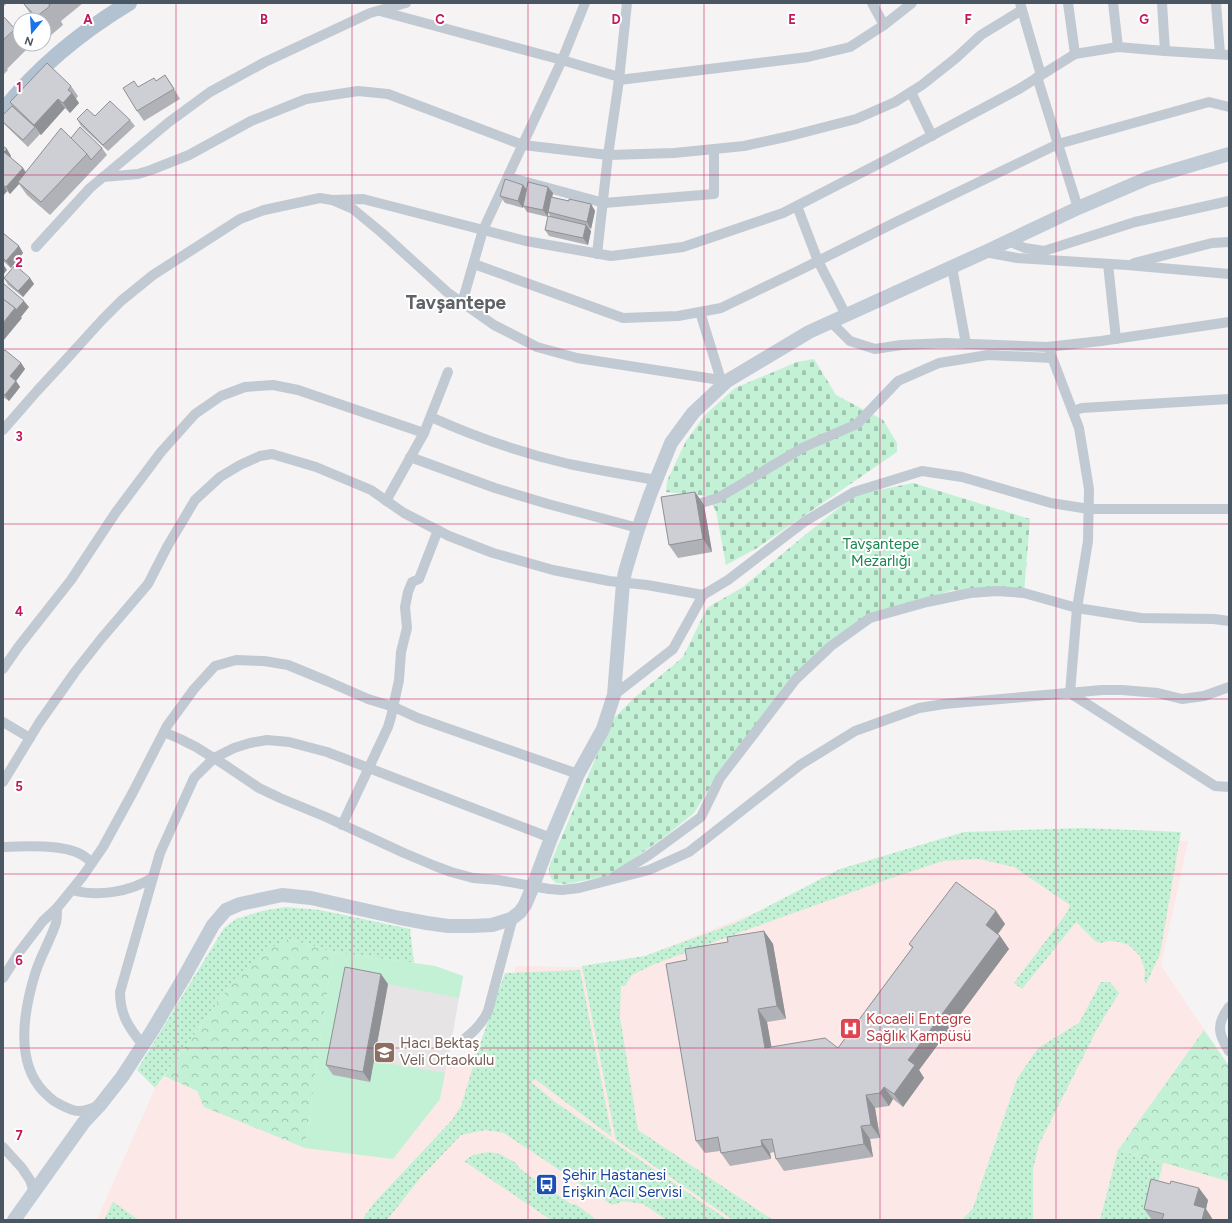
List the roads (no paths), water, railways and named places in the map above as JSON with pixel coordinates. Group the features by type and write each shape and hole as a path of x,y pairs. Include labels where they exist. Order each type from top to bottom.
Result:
{"main road":[{"path":"4,106 42,67 56,55 78,37 129,3"}],"street":[{"path":"36,248 90,188 169,122 210,92 265,62 370,13 406,3"},
{"path":"462,303 483,230 562,60 585,3"},
{"path":"597,254 627,3"},
{"path":"872,3 884,25"},
{"path":"379,11 562,60 619,78 808,57 850,46 884,25 912,3"},
{"path":"1068,3 1075,54"},
{"path":"1114,3 1118,47"},
{"path":"1162,3 1165,51"},
{"path":"3,430 36,391 121,301 153,275 240,219 264,210 320,198 332,200 363,199 526,241 597,254 611,256 683,247 783,213 1019,89 1075,54 1118,47 1225,55 1216,3"},
{"path":"103,177 138,174 151,170 189,155 251,121 306,99 358,91 388,94 523,145 608,155 674,153 744,146 856,119 896,102 922,85 956,58 981,35 1021,7 1058,144 1078,208"},
{"path":"911,92 932,136"},
{"path":"474,264 623,318 678,316 721,308 1058,144 1209,102 1229,107"},
{"path":"508,177 604,203 714,194 714,148"},
{"path":"14,1220 84,1122 100,1105 122,1077 183,979 213,925 226,910 240,904 282,895 311,898 400,918 448,926 492,924 511,919 520,912 525,905 533,886 578,774 603,730 614,695 625,572 638,528 653,496 656,480 671,443 693,413 724,380 810,332 952,268 1078,208 1148,178 1229,154"},
{"path":"332,200 353,209 382,233 447,292 462,303 494,325 537,347 577,358 724,380"},
{"path":"1008,241 1025,248 1044,251 1135,222 1229,200"},
{"path":"797,206 818,261 846,315"},
{"path":"1126,265 1212,243 1229,242"},
{"path":"985,252 1017,258 1126,265 1229,274"},
{"path":"1108,264 1116,339"},
{"path":"952,268 966,344"},
{"path":"700,312 724,380"},
{"path":"831,322 850,341 875,349 901,345 946,343 1047,347 1116,339 1229,322"},
{"path":"1047,347 1079,428 1089,489 1088,541 1077,608 1070,693"},
{"path":"684,505 691,507 718,498 804,447 857,424 898,381 939,363 988,355 1052,358"},
{"path":"386,501 424,433 448,372"},
{"path":"3,668 70,580 116,512 161,452 195,414 221,396 246,387 273,386 298,390 424,433"},
{"path":"1073,411 1082,408 1229,399"},
{"path":"431,417 487,440 531,454 568,464 656,480"},
{"path":"3,782 74,672 148,584 167,547 195,500 220,477 240,465 260,456 272,454 316,467 371,490 404,513 449,536 493,553 553,570 608,581 662,587 703,595"},
{"path":"410,457 496,488 548,504 638,528"},
{"path":"614,695 673,649 703,595 728,580 804,522 854,492 922,471 962,477 1051,502 1089,509 1229,509"},
{"path":"342,825 388,727 394,707 399,680 401,652 407,628 405,607 408,592 412,582 419,579 438,530"},
{"path":"610,881 619,873 649,855 701,817 720,778 796,679 831,646 870,618 927,602 970,593 997,591 1024,594 1077,608 1141,618 1214,619 1229,621"},
{"path":"3,978 43,921 57,908 72,890 103,847 164,732 194,689 215,666 236,660 264,661 288,665 368,699 394,707 418,718 578,774"},
{"path":"164,732 214,758 259,788 450,872 474,878 498,880 562,890 610,881 649,870 689,852 800,765 855,730 919,708 944,704 1122,690 1158,693 1182,699 1204,696 1229,687"},
{"path":"1070,693 1215,786 1229,788"},
{"path":"3,722 30,738"},
{"path":"143,1045 129,1026 123,1014 120,1004 120,992 160,853 194,778 214,758 244,744 268,740 308,746 551,838"},
{"path":"3,847 32,846 69,850 81,854 92,863"},
{"path":"72,890 79,892 106,893 142,885 152,878"},
{"path":"57,908 56,922 35,974 28,1001 24,1030 26,1055 31,1074 39,1086 51,1099 66,1108 78,1112 89,1110 100,1105"},
{"path":"459,1043 474,1032 483,1021 488,1011 513,917"},
{"path":"1229,1006 1219,1027 1220,1035 1229,1051"},
{"path":"3,1147 22,1168 30,1180 34,1192"}],"place":[{"name":"Kocaeli Entegre Sağlık Kampüsü","path":"850,1028"},
{"name":"Hacı Bektaş Veli Ortaokulu","path":"384,1052"},
{"name":"Şehir Hastanesi Erişkin Acil Servisi","path":"547,1184"}],"district":[{"name":"Tavşantepe","path":"456,302"}],"park label":[{"name":"Tavşantepe Mezarlığı","path":"881,552"}]}
